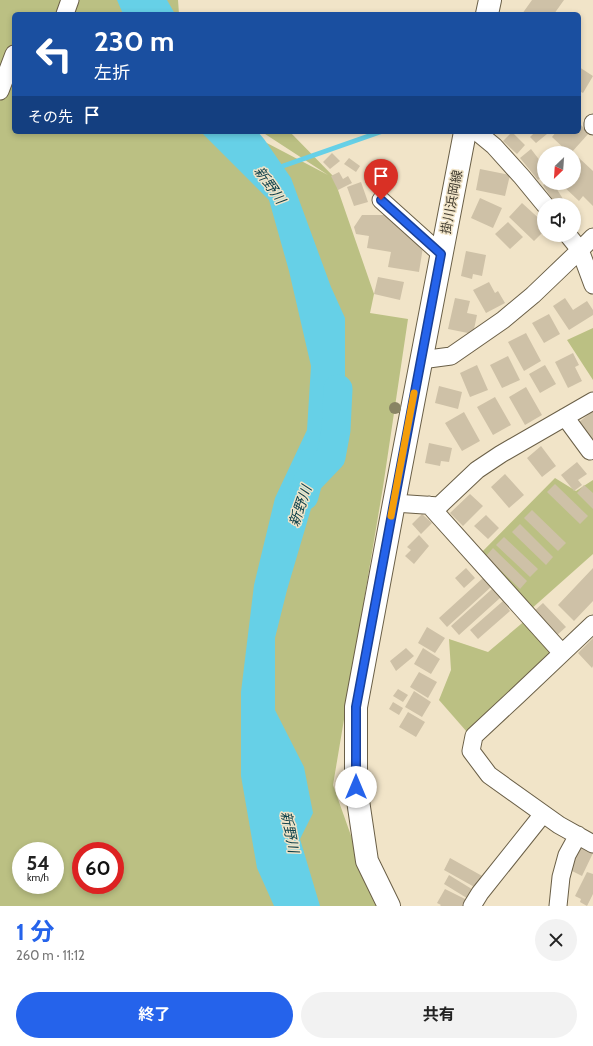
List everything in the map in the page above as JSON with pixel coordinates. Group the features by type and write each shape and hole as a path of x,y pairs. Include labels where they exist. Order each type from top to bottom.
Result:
{"main road":[{"path":"487,12 490,0"},
{"name":"掛川浜岡線","path":"389,906 368,861 356,787 356,707 465,134"}],"street":[{"path":"66,12 70,0"},
{"path":"0,91 12,59"},
{"path":"479,134 494,146 539,198"},
{"path":"381,200 441,254"},
{"path":"421,360 451,356 503,320 533,295 593,237"},
{"path":"574,242 580,250 593,285"},
{"path":"394,503 439,506 477,470 501,454 593,402"},
{"path":"565,417 590,451"},
{"path":"429,505 562,653"},
{"path":"593,624 474,736 471,751 489,775 559,825 593,844"},
{"path":"472,906 480,892 543,814"},
{"path":"558,906 560,878 567,855 578,835"}],"green space":[{"path":"0,0 178,0 179,12 12,12 12,134 250,134 328,175 265,134 292,134 336,179 338,190 374,294 370,313 408,319 383,487 333,785 376,906 0,906"},
{"path":"593,328 593,380 567,340"},
{"path":"555,478 576,491 593,480 593,554 530,610 479,555"},
{"path":"527,619 555,649 467,732 439,700 451,670 449,639 488,652"}],"water":[{"path":"117,0 167,0 174,12 122,12"},
{"path":"203,134 260,134 264,139 291,178 331,287 345,318 345,393 337,428 287,590 275,638 275,710 304,767 313,813 300,839 320,906 274,906 257,868 241,776 241,692 254,585 275,498 307,430 311,366 289,271 269,200"}],"building":[{"path":"532,0 564,0 555,12 523,12"},
{"path":"581,68 593,76 583,93 581,92"},
{"path":"581,125 589,133 577,146 562,146 552,137 554,134 581,134"},
{"path":"510,134 514,134 525,145 517,154 503,141"},
{"path":"533,134 547,134 536,143 530,137"},
{"path":"531,149 537,157 537,179 520,158"},
{"path":"332,153 340,161 330,169 323,162"},
{"path":"349,158 360,166 356,172 344,164"},
{"path":"581,160 593,171 593,206 583,196 581,198 576,198 567,190 581,190"},
{"path":"480,169 510,175 505,196 476,190"},
{"path":"339,172 343,179 348,176 352,183 338,190 331,176"},
{"path":"361,182 368,202 354,206 347,187"},
{"path":"546,190 557,190 562,198 551,198"},
{"path":"480,198 502,208 493,228 471,218"},
{"path":"522,203 537,217 537,238 534,241 509,217"},
{"path":"362,215 387,215 423,247 419,272 388,267 391,252 367,248 369,236 356,234 354,227"},
{"path":"508,222 523,237 510,249 495,234"},
{"path":"466,251 486,255 482,276 473,274 472,279 461,276"},
{"path":"378,277 404,282 400,300 374,294"},
{"path":"489,282 495,293 498,291 505,303 486,313 473,290"},
{"path":"455,298 470,301 467,313 477,315 473,334 448,329"},
{"path":"565,298 573,310 587,301 593,310 593,315 569,330 553,306"},
{"path":"549,314 560,334 544,343 532,323"},
{"path":"526,333 541,361 524,371 508,342"},
{"path":"573,353 579,365 575,367 582,381 568,388 555,362"},
{"path":"508,356 520,380 502,388 490,365"},
{"path":"477,365 488,390 470,397 460,373"},
{"path":"545,365 556,384 540,393 529,374"},
{"path":"439,386 462,392 458,409 435,403"},
{"path":"526,387 542,415 525,425 509,397"},
{"path":"495,397 511,425 493,435 477,407"},
{"path":"593,411 593,439 592,440 579,422"},
{"path":"464,412 480,441 462,451 445,423"},
{"path":"429,443 452,448 449,462 441,461 440,466 425,463"},
{"path":"541,446 556,466 542,477 527,458"},
{"path":"577,462 587,474 578,480 582,485 574,491 561,475"},
{"path":"505,474 524,495 509,508 491,487"},
{"path":"555,484 588,516 580,524 547,492"},
{"path":"584,485 593,493 593,509 577,493"},
{"path":"470,494 483,506 463,526 450,513"},
{"path":"532,510 566,543 558,551 524,518"},
{"path":"422,514 432,523 421,534 412,524"},
{"path":"486,515 499,528 488,539 474,526"},
{"path":"520,524 553,557 546,565 512,532"},
{"path":"419,535 429,546 414,564 405,556 411,550 407,547"},
{"path":"504,537 538,569 530,577 496,545"},
{"path":"493,548 527,581 520,589 486,556"},
{"path":"466,568 475,578 464,588 455,578"},
{"path":"593,568 593,601 574,621 558,605"},
{"path":"483,578 491,587 447,627 439,618"},
{"path":"492,589 500,598 459,635 451,626"},
{"path":"503,601 510,611 478,639 470,630"},
{"path":"543,603 566,627 556,636 533,612"},
{"path":"427,627 445,638 435,653 418,643"},
{"path":"593,638 593,666 592,668 578,653"},
{"path":"406,648 414,656 396,671 390,661"},
{"path":"423,648 440,659 431,674 414,664"},
{"path":"419,672 437,682 428,698 410,687"},
{"path":"398,689 408,695 403,702 393,696"},
{"path":"414,691 431,702 422,717 405,707"},
{"path":"393,702 403,708 399,715 389,709"},
{"path":"408,712 425,722 416,737 399,727"},
{"path":"580,847 593,853 582,876 568,869"},
{"path":"450,858 484,877 478,889 444,870"},
{"path":"587,872 593,874 593,894 587,906 580,902 581,899 575,896"},
{"path":"449,875 475,891 470,900 444,884"},
{"path":"445,889 469,901 467,906 440,906 441,905 437,903"}],"waterway":[{"path":"283,166 374,134"},
{"name":"新野川","path":"304,496 308,481 331,457 336,430 338,389"}],"slow traffic":[{"path":"391,516 414,393"}],"route":[{"path":"356,787 356,707 441,254 381,200"}]}
